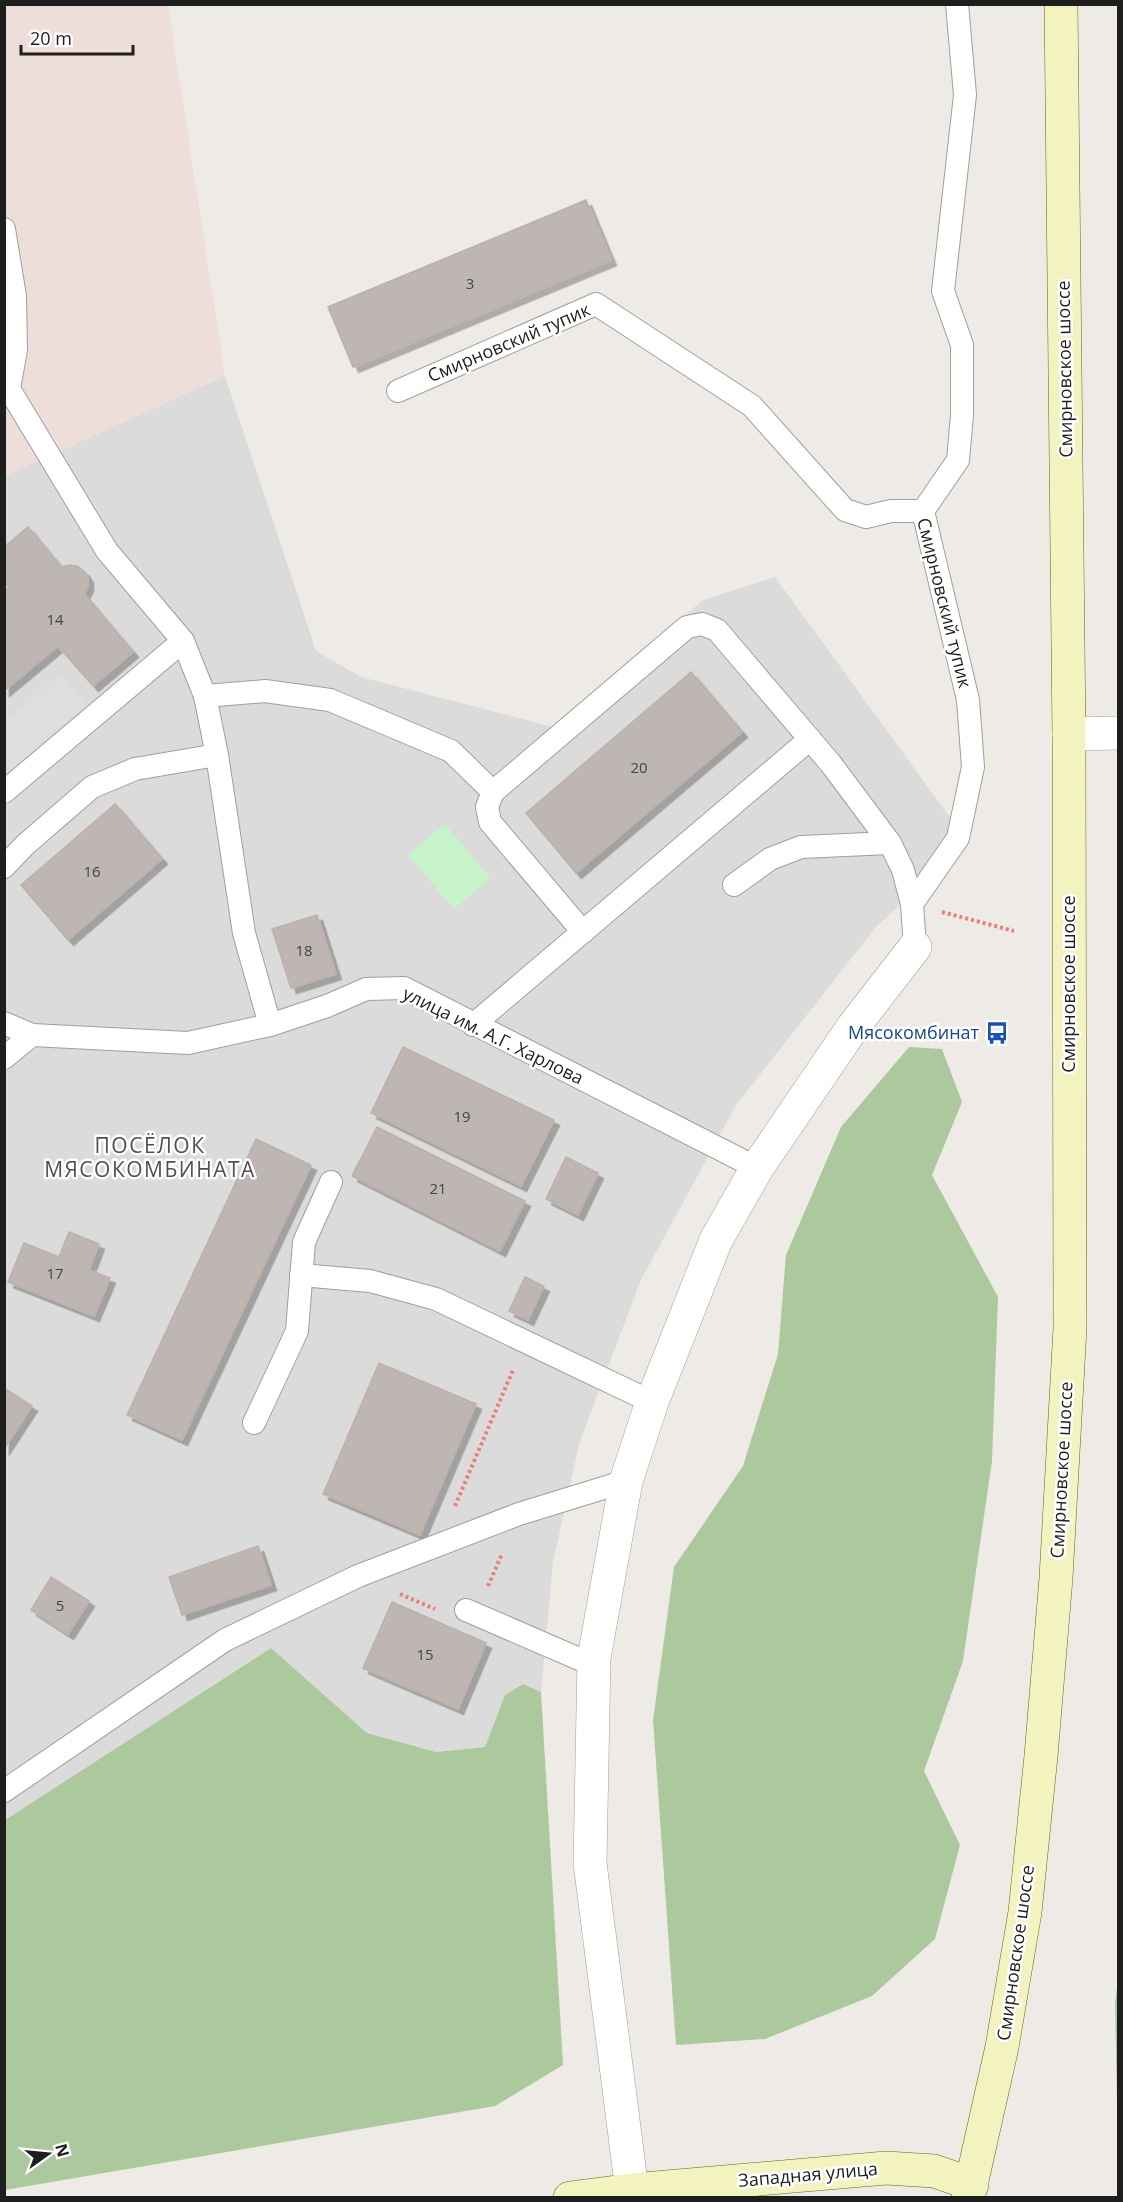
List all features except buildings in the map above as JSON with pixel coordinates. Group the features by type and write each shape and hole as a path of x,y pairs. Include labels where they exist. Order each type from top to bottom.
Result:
{"main road":[{"name":"Смирновское шоссе","path":"970,2191 1002,2048 1025,1912 1056,1578 1070,1328 1069,735 1061,4"},
{"name":"Западная улица","path":"570,2198 633,2194 886,2168 933,2172 970,2191"}],"street":[{"path":"1069,735 1119,733"},
{"path":"633,2194 590,1863 593,1665 626,1481 652,1402 716,1240 757,1168 853,1027 915,947"}],"lane":[{"path":"923,511 958,460 962,415 962,345 943,291 965,95 957,4"},
{"path":"4,229 15,296 16,350 6,388 107,551 183,641 205,696 217,755 244,933 270,1025"},
{"name":"Смирновский тупик","path":"398,391 596,304 752,405 845,510 866,517 891,511 923,511 968,700 973,767 957,838 912,904"},
{"path":"583,932 490,822 487,807 493,792 687,627 702,624 717,630 810,739 890,843 903,870 912,904 915,947"},
{"path":"4,792 183,641"},
{"path":"205,696 265,692 330,700 451,751 493,792"},
{"path":"473,1025 810,739"},
{"path":"4,867 25,845 92,787 135,769 217,755"},
{"path":"734,885 770,859 801,848 890,843"},
{"name":"улица им. А.Г. Харлова","path":"4,1023 32,1035 188,1043 270,1025 327,1006 366,989 404,988 757,1168"},
{"path":"4,1058 32,1035"},
{"path":"254,1423 297,1331 304,1242 332,1182"},
{"path":"301,1275 370,1281 436,1299 652,1402"},
{"path":"4,1791 225,1640 358,1576 519,1514 626,1481"},
{"path":"471,1612 593,1665"}],"path":[{"path":"912,904 1014,931"},
{"path":"438,1545 525,1341"},
{"path":"358,1576 461,1621 471,1612 519,1514"}],"shaded area":[{"path":"4,5 168,5 225,376 5,476"},
{"path":"225,376 316,651 361,677 553,727 703,600 775,577 968,842 876,927 736,1105 640,1282 579,1444 553,1563 541,1692 523,1684 505,1695 485,1747 436,1752 367,1733 271,1648 5,1820 4,476"},
{"path":"61,674 87,705 5,775 5,721"}],"green space":[{"path":"445,824 490,878 454,909 408,855"},
{"path":"909,1047 942,1049 962,1102 932,1175 998,1297 992,1461 963,1661 924,1771 960,1845 935,1939 872,1996 765,2039 676,2045 653,1720 674,1567 743,1466 778,1354 786,1255 841,1127"},
{"path":"271,1648 367,1733 436,1752 485,1747 505,1695 523,1684 541,1692 563,2065 495,2106 5,2190 5,1820"},
{"path":"1118,1980 1118,2155 1115,2003"}],"place":[{"name":"Мясокомбинат","path":"997,1033"}],"district":[{"name":"ПОСЁЛОК МЯСОКОМБИНАТА","path":"150,1158"}]}
